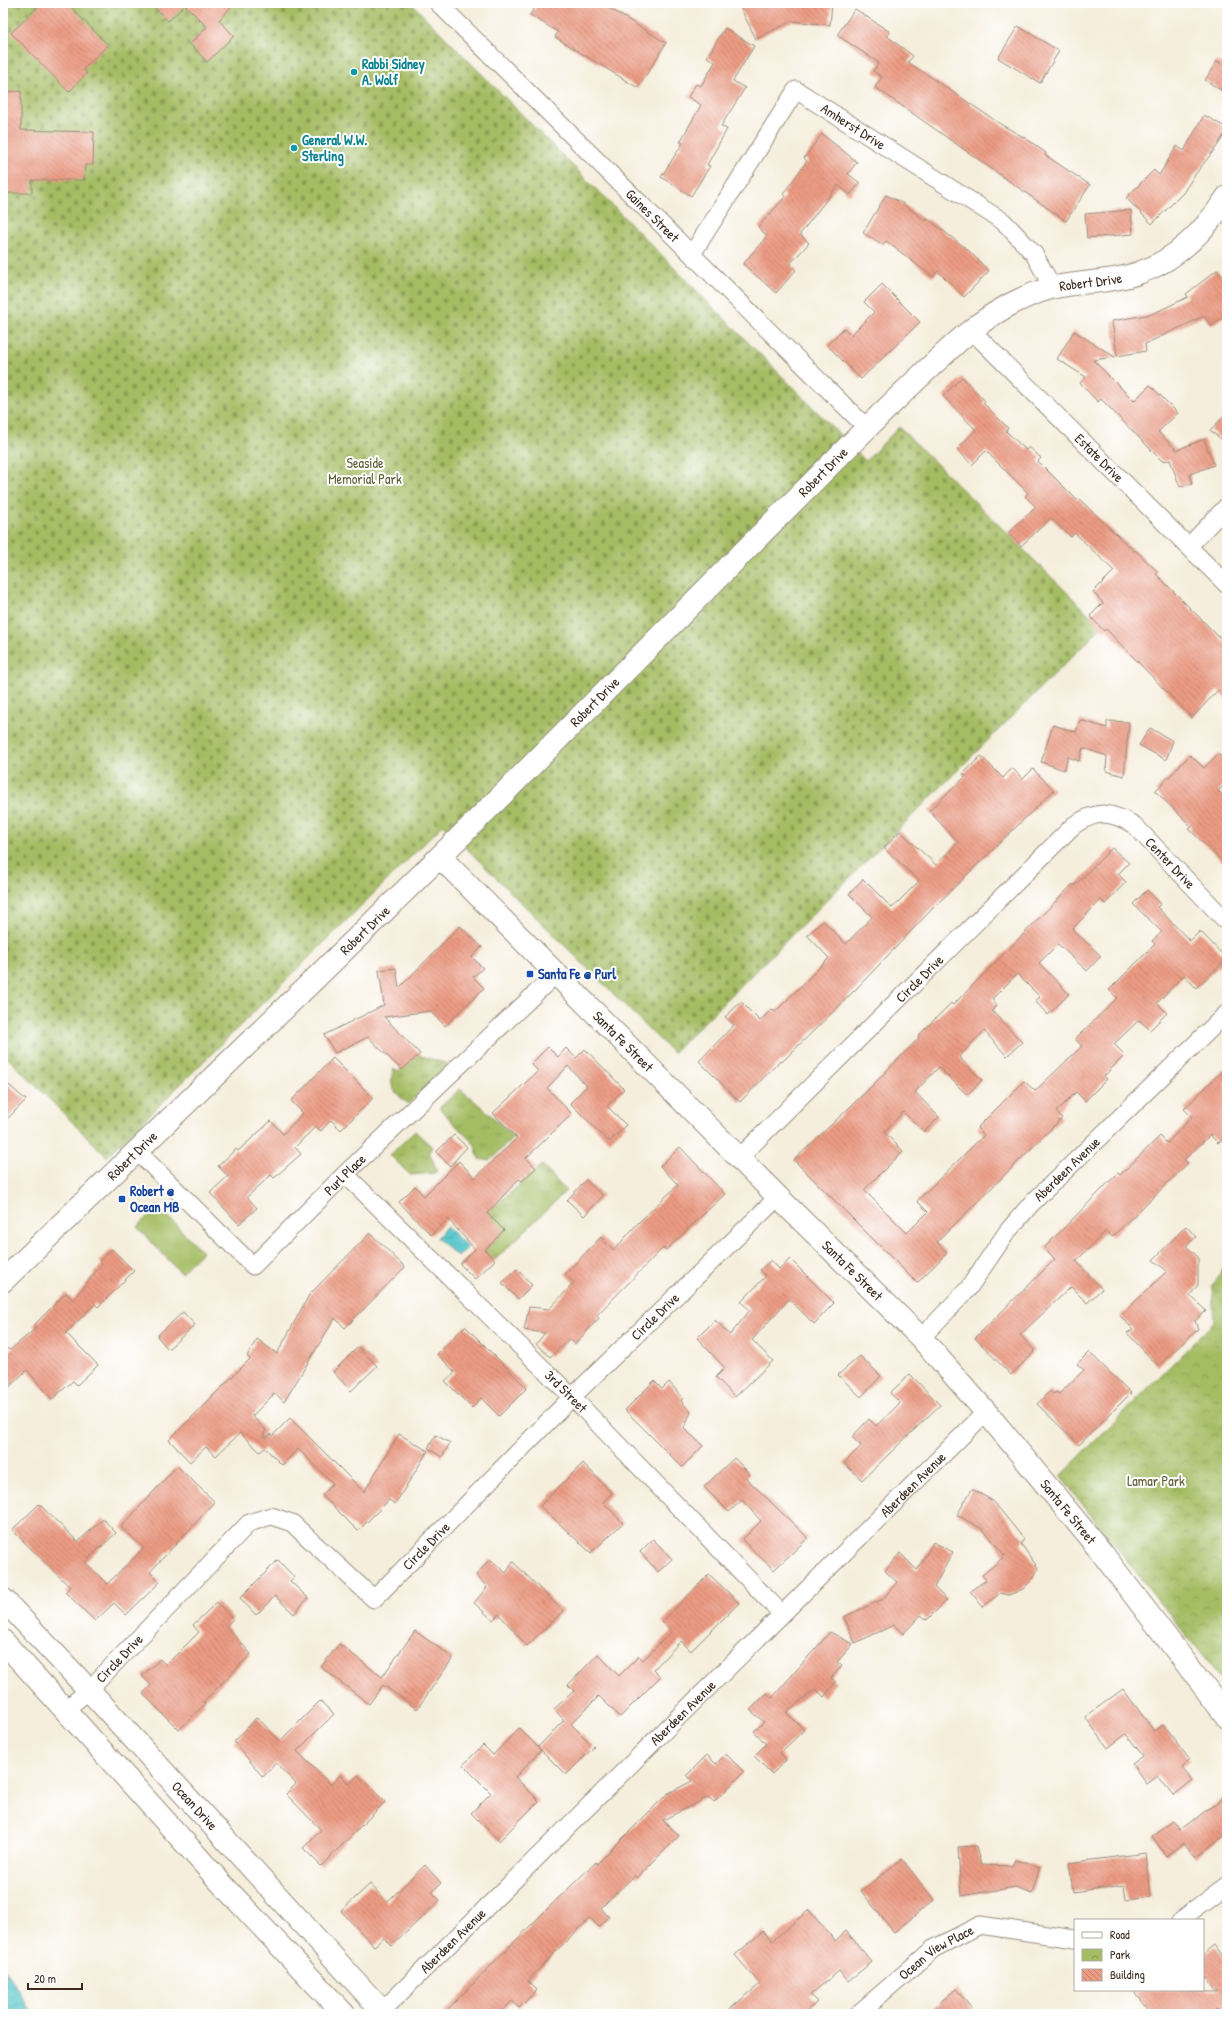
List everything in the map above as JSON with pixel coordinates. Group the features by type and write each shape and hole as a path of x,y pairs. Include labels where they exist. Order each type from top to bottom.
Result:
{"street":[{"name":"Gaines Street","path":"438,3 867,428"},
{"name":"Amherst Drive","path":"692,254 796,90 1004,222 1034,254 1053,288"},
{"name":"Robert Drive","path":"3,1281 440,857 867,428 971,330 997,312 1026,297 1053,288 1124,278 1145,271 1170,258 1191,242 1227,197"},
{"name":"Estate Drive","path":"971,330 1227,585"},
{"path":"1188,546 1227,506"},
{"name":"Center Drive","path":"1106,814 1120,817 1134,825 1227,922"},
{"name":"Circle Drive","path":"740,1157 1074,825 1088,816 1106,814"},
{"name":"Santa Fe Street","path":"440,857 740,1157 778,1197 921,1338 986,1412 1099,1549 1227,1717"},
{"name":"Purl Place","path":"137,1151 253,1266 345,1174 557,973"},
{"name":"Aberdeen Avenue","path":"921,1338 968,1289 1007,1232 1031,1204 1227,1013"},
{"name":"3rd Street","path":"345,1174 572,1397 782,1614"},
{"name":"Circle Drive","path":"65,1710 89,1690 249,1522 271,1516 292,1523 374,1599 572,1397 778,1197"},
{"name":"Aberdeen Avenue","path":"382,2013 986,1412"},
{"name":"Ocean Drive","path":"3,1599 179,1788 382,2013"},
{"path":"3,1641 222,1884 344,2014"},
{"path":"155,1810 179,1788"},
{"path":"222,1884 247,1863"},
{"path":"1181,1919 1227,1885"},
{"name":"Ocean View Place","path":"858,2014 933,1949 980,1925 1025,1930 1074,1939"}],"green space":[{"name":"Seaside Memorial Park","path":"3,3 411,3 866,461 899,427 1102,627 673,1053 443,825 107,1157 3,1053"},
{"path":"418,1055 448,1064 408,1104 394,1089 392,1085 392,1075 394,1069 398,1072"},
{"path":"460,1089 514,1137 489,1161 479,1159 475,1145 439,1108"},
{"path":"415,1131 432,1147 429,1152 437,1170 435,1173 410,1175 390,1155"},
{"path":"542,1165 566,1191 495,1260 485,1250 504,1231 487,1213"},
{"path":"158,1206 202,1252 181,1273 137,1227"},
{"name":"Lamar Park","path":"1227,1263 1227,1687 1060,1476 1214,1322 1212,1287"}],"water":[{"path":"446,1227 468,1247 458,1257 437,1238"},
{"path":"3,1966 33,2014 3,2014"}],"building":[{"path":"42,3 67,3 108,45 83,69 87,73 69,92 11,33"},
{"path":"150,3 235,3 219,20 234,36 207,62 190,44 207,27 185,5 168,21"},
{"path":"538,3 601,3 666,43 638,88 555,37 558,32 530,15"},
{"path":"749,3 832,3 830,25 792,21 756,39 740,7"},
{"path":"855,9 890,32 887,36 913,56 908,62 1002,125 1027,139 1046,153 1045,155 1090,185 1066,221 875,87 882,77 873,71 879,63 837,35"},
{"path":"1018,26 1059,51 1040,83 998,58"},
{"path":"725,28 754,46 733,81 745,88 721,126 727,129 707,165 710,166 691,196 661,177 683,143 680,142 701,105 688,97 696,84 701,86 715,62 707,57"},
{"path":"1217,61 1227,67 1227,94 1205,80"},
{"path":"21,91 21,130 94,132 93,165 85,165 84,180 32,180 32,193 3,193 3,92"},
{"path":"1204,115 1227,128 1227,130 1218,145 1183,193 1152,224 1126,198 1154,170 1159,175 1177,146 1184,151"},
{"path":"822,134 857,162 848,174 860,183 850,195 838,185 800,234 809,243 790,264 796,270 776,293 743,264 767,236 758,227 786,196 783,194 807,161 804,158"},
{"path":"886,195 902,203 926,221 928,219 967,249 989,271 964,297 938,271 933,277 886,241 883,245 863,233"},
{"path":"1131,210 1133,234 1087,238 1085,214"},
{"path":"1217,270 1227,282 1227,314 1211,326 1204,316 1145,344 1146,351 1117,356 1112,321 1152,314 1188,297 1186,294"},
{"path":"882,284 920,322 861,379 827,345 844,328 851,335 874,312 864,302"},
{"path":"1074,331 1115,357 1093,360 1134,401 1150,385 1178,413 1158,432 1177,450 1204,439 1214,465 1190,474 1192,484 1180,487 1170,460 1162,461 1101,399 1098,402 1080,383 1086,377 1057,359"},
{"path":"962,377 985,401 983,403 1008,428 1006,431 1026,450 1029,447 1041,458 1038,461 1077,500 1078,498 1158,572 1156,574 1227,645 1227,699 1218,690 1192,718 1106,629 1104,631 1090,616 1103,603 1093,592 1114,571 1075,533 1071,537 1051,518 1021,546 1008,533 1036,507 1025,496 1028,493 986,451 972,465 957,449 976,430 943,396"},
{"path":"1227,414 1227,444 1210,430"},
{"path":"1080,720 1107,728 1107,721 1129,722 1124,776 1106,771 1107,756 1083,748 1079,761 1068,757 1064,770 1041,762 1053,725 1076,732"},
{"path":"1150,728 1173,741 1166,760 1139,745"},
{"path":"1218,754 1227,762 1227,782 1218,791 1227,800 1227,866 1189,829 1192,827 1155,791 1190,755 1204,768"},
{"path":"981,756 1003,778 1012,768 1023,779 1033,769 1054,790 935,906 856,989 782,1062 780,1061 740,1102 699,1061 734,1025 725,1017 741,1002 760,1021 772,1009 775,1012 829,958 807,935 823,921 846,944 872,917 849,894 863,879 892,908 919,881 884,848 900,831 936,865 958,842 929,811 966,776 963,774"},
{"path":"1112,848 1129,863 1118,874 1126,882 1105,904 1101,900 1072,929 1101,956 1087,971 1058,944 1039,963 1069,994 1048,1015 1035,1001 1040,997 1017,974 992,999 997,1006 992,1011 1022,1042 1007,1056 984,1031 959,1057 982,1080 967,1095 939,1067 915,1092 939,1117 924,1132 903,1112 884,1132 903,1151 864,1190 907,1233 928,1212 917,1201 984,1135 977,1128 1024,1081 1035,1091 1082,1046 1075,1039 1117,998 1109,990 1155,944 1152,941 1162,932 1133,904 1147,890 1161,904 1157,907 1190,941 1200,931 1227,959 1196,988 1184,975 1157,1003 1167,1013 1150,1030 1139,1020 1114,1044 1125,1055 1104,1076 1107,1079 1085,1101 1076,1092 1056,1112 1062,1118 937,1242 947,1253 917,1283 794,1160 870,1088 951,1003 953,1005 1073,884 1074,886"},
{"path":"460,926 482,947 472,957 483,968 473,977 484,988 445,1026 430,1011 384,1017 420,1054 402,1070 368,1037 335,1053 324,1035 384,1005 379,970 396,968 399,988"},
{"path":"548,1047 558,1057 566,1048 576,1058 585,1049 624,1089 607,1106 626,1125 609,1142 570,1103 587,1086 568,1066 547,1088 572,1114 526,1158 536,1168 522,1181 519,1179 487,1213 504,1230 485,1250 495,1260 475,1279 460,1264 475,1249 448,1219 431,1235 399,1202 415,1186 424,1196 459,1161 475,1178 517,1138 493,1113 538,1071 531,1064"},
{"path":"333,1058 373,1098 341,1130 331,1120 321,1131 316,1126 295,1147 301,1154 274,1178 271,1175 247,1197 257,1208 239,1224 210,1193 228,1176 218,1166 236,1149 238,1151 271,1121 283,1134 303,1113 291,1101"},
{"path":"1227,1066 1227,1135 1218,1143 1210,1135 1184,1160 1188,1163 1112,1237 1106,1231 1076,1261 1102,1289 1087,1303 1071,1287 1020,1335 1035,1351 1011,1375 975,1338 1055,1259 1044,1248 1118,1173 1120,1175 1160,1136 1167,1143 1192,1117 1184,1109"},
{"path":"3,1080 26,1100 3,1123"},
{"path":"454,1135 467,1147 450,1166 436,1152"},
{"path":"680,1147 725,1194 666,1250 663,1248 596,1316 599,1318 575,1344 570,1339 550,1357 536,1344 545,1333 524,1330 529,1307 549,1309 574,1283 565,1274 601,1237 614,1250 639,1222 678,1185 660,1166"},
{"path":"586,1180 603,1196 584,1216 567,1200"},
{"path":"1186,1226 1196,1237 1186,1246 1198,1257 1198,1285 1190,1295 1206,1311 1195,1321 1198,1329 1158,1366 1127,1333 1133,1329 1120,1316 1167,1271 1153,1260"},
{"path":"370,1233 405,1267 345,1328 335,1318 284,1402 275,1393 252,1416 266,1430 263,1436 267,1438 271,1434 272,1436 290,1418 364,1492 399,1434 428,1451 395,1504 389,1500 358,1531 322,1495 333,1483 298,1449 282,1465 265,1448 260,1452 240,1433 216,1456 206,1447 190,1462 169,1440 250,1359 247,1356 257,1339 277,1354 309,1295"},
{"path":"112,1249 134,1271 98,1307 95,1304 66,1333 98,1365 77,1385 73,1381 52,1399 27,1370 3,1393 3,1347 10,1350 36,1328 33,1326 66,1293 73,1300 102,1264 99,1261"},
{"path":"790,1259 834,1303 814,1324 789,1299 752,1340 773,1361 735,1397 716,1377 725,1368 697,1338 715,1320 730,1335 750,1310 741,1302 766,1276 760,1270 771,1260 779,1269"},
{"path":"517,1269 532,1285 518,1299 502,1283"},
{"path":"183,1312 195,1325 168,1349 157,1336"},
{"path":"465,1326 527,1388 499,1416 481,1398 472,1408 445,1381 455,1372 437,1354"},
{"path":"358,1347 377,1366 351,1391 333,1372"},
{"path":"1089,1352 1131,1393 1079,1445 1037,1404 1050,1391 1053,1394 1056,1392 1059,1394 1084,1370 1077,1364"},
{"path":"860,1356 881,1376 861,1397 838,1375"},
{"path":"910,1374 940,1405 862,1480 844,1463 861,1446 852,1437 869,1419 876,1426 900,1403 890,1393"},
{"path":"654,1381 662,1389 669,1382 683,1398 681,1401 691,1412 684,1428 703,1446 682,1467 625,1410"},
{"path":"436,1435 450,1443 442,1457 428,1448"},
{"path":"734,1458 750,1474 746,1478 808,1538 774,1570 742,1540 761,1521 742,1500 729,1512 704,1487"},
{"path":"583,1463 612,1493 603,1502 623,1523 591,1553 540,1506"},
{"path":"177,1466 215,1502 150,1572 160,1582 126,1615 114,1603 95,1621 65,1592 70,1587 12,1530 39,1504 78,1542 103,1519 116,1533 85,1562 107,1584 144,1548 121,1527"},
{"path":"972,1489 993,1501 1024,1539 1021,1544 1038,1568 1034,1578 1023,1589 1009,1595 1000,1593 983,1607 970,1591 986,1580 982,1575 1005,1556 984,1530 957,1515"},
{"path":"653,1539 672,1559 658,1572 640,1552"},
{"path":"933,1542 953,1552 934,1587 947,1600 927,1620 921,1615 903,1634 894,1625 855,1643 844,1617 883,1599 897,1582 885,1571 900,1553 917,1570"},
{"path":"490,1559 506,1573 513,1562 563,1611 527,1646 499,1614 493,1620 474,1603 487,1587 476,1575"},
{"path":"278,1560 294,1577 290,1581 308,1598 294,1614 275,1596 256,1615 240,1598"},
{"path":"709,1574 739,1603 691,1651 681,1641 653,1670 660,1677 620,1717 599,1696 571,1724 594,1747 566,1775 538,1747 564,1720 554,1709 574,1691 568,1685 598,1654 619,1676 639,1656 643,1660 672,1631 662,1622"},
{"path":"217,1602 233,1619 226,1626 251,1654 203,1702 205,1704 179,1730 143,1694 151,1685 142,1676 160,1659 166,1665 199,1632 193,1625"},
{"path":"415,1631 453,1658 417,1709 383,1685 369,1704 321,1667 339,1644 382,1677"},
{"path":"830,1632 853,1644 837,1662 842,1666 831,1678 836,1682 824,1697 816,1689 786,1712 804,1730 780,1753 786,1760 772,1774 754,1756 766,1744 754,1731 764,1722 750,1710 767,1693 772,1698"},
{"path":"1123,1689 1154,1731 1163,1725 1190,1760 1182,1768 1192,1780 1173,1795 1158,1776 1147,1784 1132,1764 1143,1756 1126,1734 1108,1748 1085,1717"},
{"path":"320,1701 334,1714 297,1751 331,1785 340,1775 349,1784 358,1775 385,1802 321,1866 303,1848 321,1830 286,1794 296,1784 276,1763 263,1777 234,1742 257,1717 280,1741"},
{"path":"519,1728 541,1750 515,1777 539,1801 499,1841 471,1813 491,1793 463,1765 483,1745 493,1755"},
{"path":"726,1754 744,1772 714,1802 708,1797 663,1820 679,1836 637,1878 634,1876 601,1908 609,1917 599,1927 590,1918 554,1953 528,1981 537,1990 519,2008 512,2001 499,2014 443,2014 545,1911 596,1862 597,1864 667,1794 692,1781 687,1775 707,1755 716,1764"},
{"path":"1227,1795 1227,1834 1195,1857 1183,1843 1166,1856 1152,1836 1173,1821 1180,1830"},
{"path":"976,1846 981,1865 1012,1866 1015,1860 1040,1867 1032,1893 1015,1887 961,1896 958,1847"},
{"path":"1146,1853 1151,1897 1126,1900 1124,1885 1073,1892 1069,1863"},
{"path":"902,1859 934,1900 894,1932 861,1891"},
{"path":"425,1865 441,1883 432,1892 440,1900 392,1946 384,1938 374,1946 341,1911 370,1884 387,1902"},
{"path":"809,1910 835,1941 846,1931 872,1962 848,1981 839,1971 810,1995 817,2002 803,2014 724,2014 760,1984 735,1955 763,1931 772,1941"},
{"path":"1216,1946 1227,1961 1227,2014 1222,2014 1217,2008 1209,2014 1152,2014 1134,1991 1218,1990 1204,1971 1204,1955"},
{"path":"956,1989 976,2014 926,2014"}],"place":[{"name":"Rabbi Sidney A. Wolf","path":"354,72"},
{"name":"General W.W. Sterling","path":"294,148"},
{"name":"Santa Fe @ Purl","path":"530,974"},
{"name":"Robert @ Ocean MB","path":"122,1199"}]}
